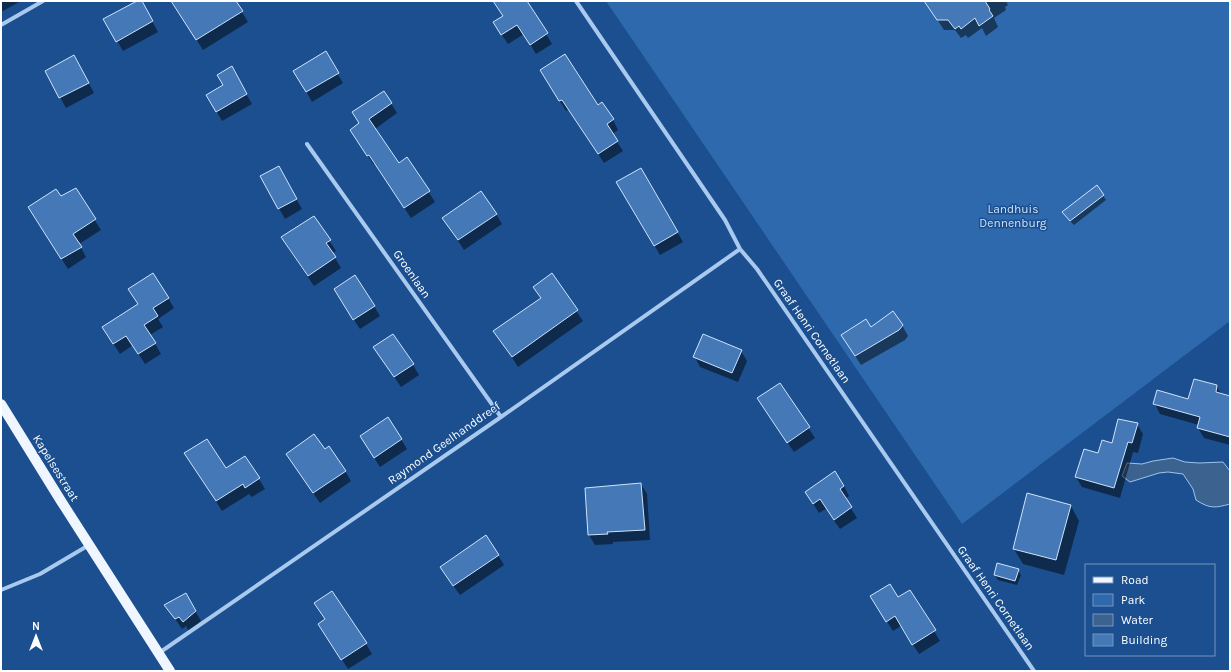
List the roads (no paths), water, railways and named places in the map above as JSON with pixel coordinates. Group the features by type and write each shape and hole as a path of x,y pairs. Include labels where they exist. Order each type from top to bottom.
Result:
{"main road":[{"name":"Kapelsestraat","path":"1,404 170,671"}],"street":[{"path":"1,25 43,1"},
{"name":"Graaf Henri Cornetlaan","path":"576,1 720,214 740,249 757,269 1034,671"},
{"name":"Groenlaan","path":"307,144 501,417"},
{"name":"Raymond Geelhanddreef","path":"158,653 501,417 740,249"},
{"path":"1,590 40,574 89,545"}],"water":[{"path":"1173,458 1185,462 1223,462 1230,471 1230,504 1213,507 1196,500 1193,489 1183,474 1168,472 1159,473 1130,482 1122,476 1127,463 1142,464"}],"park label":[{"name":"Landhuis Dennenburg","path":"1013,216"}]}
